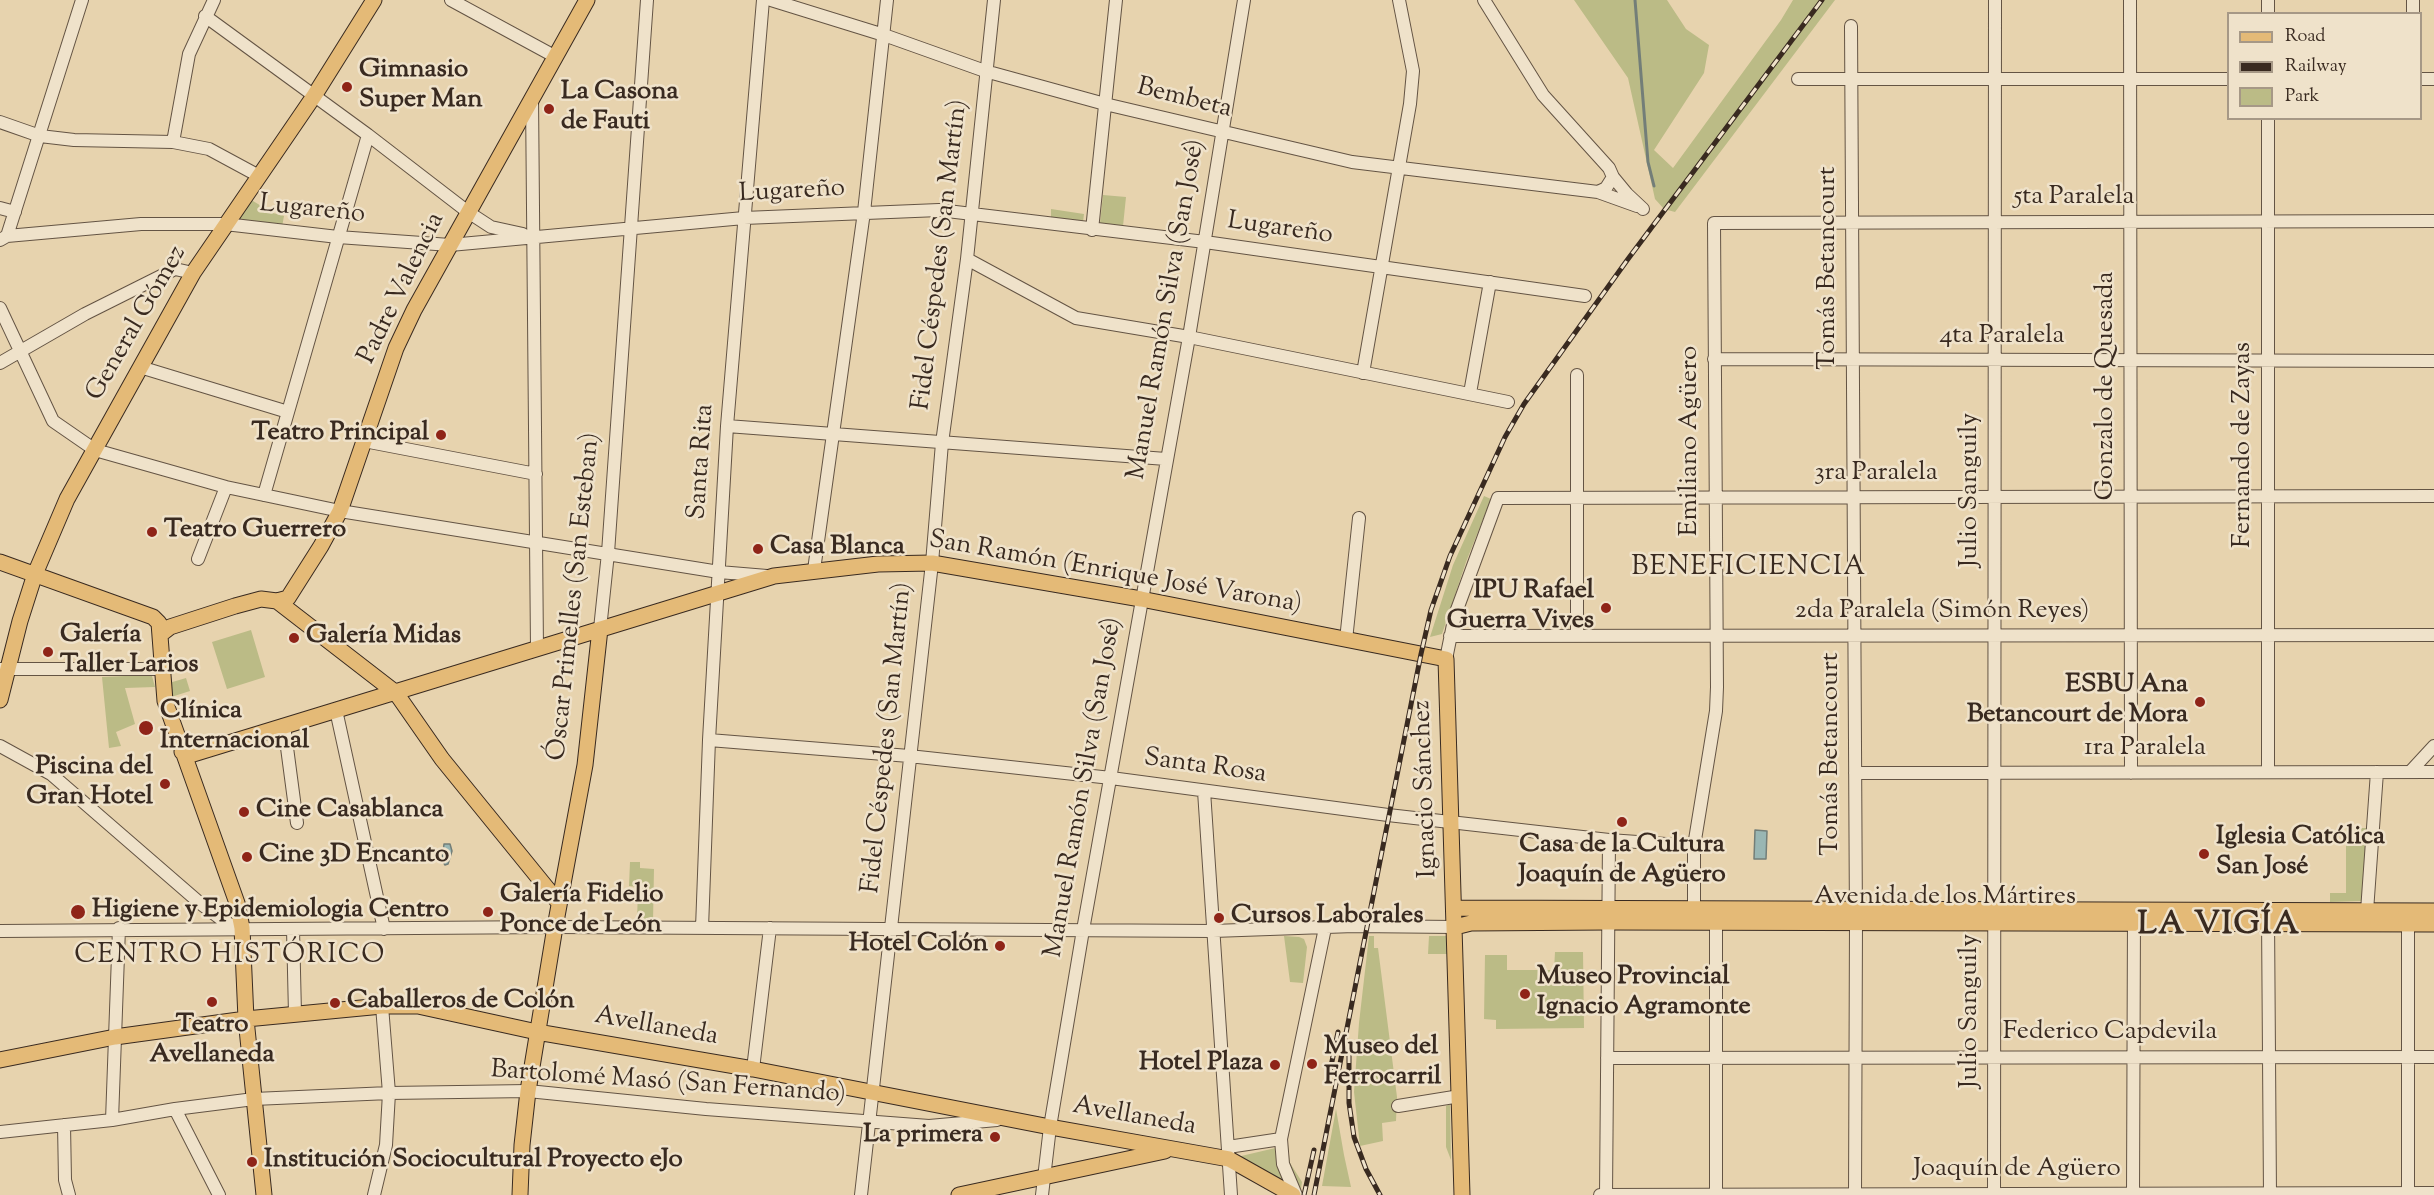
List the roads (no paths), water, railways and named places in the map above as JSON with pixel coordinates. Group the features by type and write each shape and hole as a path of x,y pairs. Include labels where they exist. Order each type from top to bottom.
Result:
{"main road":[{"name":"General Gómez","path":"0,700 4,669 35,574 67,498 193,273 232,221 374,0"},
{"name":"Padre Valencia","path":"278,602 288,598 340,511 396,348 468,212 587,0"},
{"path":"0,562 153,617 159,623 163,695 237,903 242,930 246,1019 264,1195"},
{"name":"San Ramón (Enrique José Varona)","path":"182,752 193,754 774,576 878,564 932,563 1141,599 1446,659"},
{"path":"161,634 170,627 235,606 258,600 278,602 396,693 442,759 560,903"},
{"name":"Óscar Primelles (San Esteban)","path":"520,1195 522,1145 528,1091 585,765 600,629"},
{"name":"Ignacio Sánchez","path":"1446,659 1462,1195"},
{"name":"Avenida de los Mártires","path":"1455,908 1472,916 2408,917 2434,911"},
{"name":"Avenida de los Mártires","path":"1608,915 1694,909 1716,915"},
{"name":"Avenida de los Mártires","path":"2268,917 2367,911 2408,917 2434,924"},
{"name":"Avenida de los Mártires","path":"1455,927 1472,916"},
{"name":"Avellaneda","path":"0,1060 115,1036 246,1019 382,1006 418,1006 537,1032 753,1070 1170,1150 1228,1153 1295,1195"},
{"path":"959,1195 1043,1179 1170,1150"}],"street":[{"path":"3,238 15,212 82,0"},
{"path":"173,142 189,54 213,0"},
{"path":"451,0 556,57"},
{"name":"Óscar Primelles (San Esteban)","path":"600,629 608,553 647,0"},
{"name":"Santa Rita","path":"702,928 709,740 727,426 763,0"},
{"name":"Bembeta","path":"771,0 884,35 985,71 1221,133 1352,162 1598,192 1643,208 1613,177"},
{"path":"814,570 864,212 887,0"},
{"name":"Fidel Céspedes (San Martín)","path":"861,1195 932,563 942,443 967,259 994,0"},
{"path":"1092,230 1116,0"},
{"name":"Manuel Ramón Silva (San José)","path":"1042,1195 1050,1127 1083,930 1189,337 1244,0"},
{"path":"1363,373 1410,104 1413,71 1399,0"},
{"path":"1484,0 1544,95 1609,168 1613,177 1606,188 1598,192"},
{"name":"Julio Sanguily","path":"1994,1194 1993,79 1995,0"},
{"name":"Gonzalo de Quesada","path":"2130,0 2131,773"},
{"path":"205,15 468,212 491,227 532,237"},
{"name":"Tomás Betancourt","path":"1851,26 1856,916 1855,1195"},
{"path":"1798,79 2227,79"},
{"path":"532,96 537,648"},
{"name":"Fernando de Zayas","path":"2268,120 2268,772"},
{"path":"0,122 40,136 74,140 173,142 209,149 259,176"},
{"path":"264,495 368,135"},
{"path":"0,208 15,212"},
{"name":"Lugareño","path":"3,238 141,224 232,221 338,237 450,245 744,218 939,210 1205,242 1585,296"},
{"name":"5ta Paralela","path":"1714,223 2434,221"},
{"name":"Emiliano Agüero","path":"1694,909 1694,846 1716,711 1714,223"},
{"path":"967,259 1076,318 1189,337 1508,402"},
{"path":"0,363 85,314 175,269 193,273"},
{"path":"1470,393 1491,282"},
{"path":"0,308 52,421 95,450 226,487 340,511 719,572 774,576"},
{"name":"4ta Paralela","path":"1714,360 2434,361"},
{"path":"140,367 288,412"},
{"path":"1577,375 1577,636"},
{"path":"727,426 1166,459"},
{"path":"364,441 536,474"},
{"path":"198,560 226,487"},
{"name":"3ra Paralela","path":"1498,498 2434,496"},
{"name":"Ignacio Sánchez","path":"1446,659 1449,636 1498,498"},
{"path":"1346,640 1359,518"},
{"name":"2da Paralela (Simón Reyes)","path":"1449,636 2434,635"},
{"path":"4,669 161,669"},
{"path":"336,710 384,929"},
{"path":"284,725 297,823"},
{"name":"Santa Rosa","path":"709,740 909,756 1111,778 1451,822 1609,840 1694,846"},
{"path":"0,746 51,774 205,907 225,922 242,930"},
{"path":"2410,772 2434,746"},
{"path":"2367,911 2377,772"},
{"name":"1ra Paralela","path":"1855,773 2434,772"},
{"path":"1204,791 1231,1195"},
{"path":"1606,1195 1609,840"},
{"path":"1716,915 1716,1195"},
{"path":"2133,1194 2134,917"},
{"path":"2268,917 2270,1194"},
{"path":"2408,917 2408,1194"},
{"path":"0,931 119,928 242,930 555,927 1213,931 1455,927"},
{"path":"112,1120 119,928"},
{"path":"753,1070 770,928"},
{"path":"1295,1195 1283,1164 1281,1138 1325,928"},
{"path":"293,929 295,1014"},
{"path":"374,1195 386,1145 389,1093 382,1006"},
{"name":"Federico Capdevila","path":"1607,1058 2434,1057"},
{"name":"Bartolomé Masó (San Fernando)","path":"0,1132 112,1120 254,1099 389,1093 528,1091 929,1126 1011,1119"},
{"path":"1398,1106 1460,1096"},
{"path":"176,1109 219,1195"},
{"path":"64,1125 65,1180 69,1195"},
{"path":"1228,1153 1281,1138"},
{"name":"Joaquín de Agüero","path":"1600,1195 2434,1193"}],"water":[{"path":"1755,830 1767,831 1766,859 1754,859"},
{"path":"444,844 450,844 452,851 448,864 445,865 442,860"}],"waterway":[{"path":"1635,0 1648,162 1654,186"}],"railway":[{"path":"1314,1195 1421,654 1431,610 1450,556 1505,437 1524,404 1628,259 1822,0"},
{"path":"1329,1076 1338,1032"},
{"path":"1349,1054 1349,1103 1354,1137 1366,1169 1380,1195"},
{"path":"1304,1195 1314,1150"}],"place":[{"name":"Gimnasio Super Man","path":"347,87"},
{"name":"La Casona de Fauti","path":"549,109"},
{"name":"Teatro Principal","path":"441,435"},
{"name":"Teatro Guerrero","path":"152,532"},
{"name":"Casa Blanca","path":"758,549"},
{"name":"IPU Rafael Guerra Vives","path":"1606,608"},
{"name":"Galería Midas","path":"294,638"},
{"name":"Galería Taller Larios","path":"48,652"},
{"name":"ESBU Ana Betancourt de Mora","path":"2200,702"},
{"name":"Clínica Internacional","path":"146,728"},
{"name":"Piscina del Gran Hotel","path":"165,784"},
{"name":"Cine Casablanca","path":"244,812"},
{"name":"Casa de la Cultura Joaquín de Agüero","path":"1622,822"},
{"name":"Iglesia Católica San José","path":"2204,854"},
{"name":"Cine 3D Encanto","path":"247,857"},
{"name":"Higiene y Epidemiologia Centro","path":"78,912"},
{"name":"Galería Fidelio Ponce de León","path":"488,912"},
{"name":"Cursos Laborales","path":"1219,918"},
{"name":"Hotel Colón","path":"1000,946"},
{"name":"Museo Provincial Ignacio Agramonte","path":"1525,994"},
{"name":"Teatro Avellaneda","path":"212,1002"},
{"name":"Caballeros de Colón","path":"335,1003"},
{"name":"Museo del Ferrocarril","path":"1312,1064"},
{"name":"Hotel Plaza","path":"1275,1065"},
{"name":"La primera","path":"995,1137"},
{"name":"Institución Sociocultural Proyecto eJo","path":"252,1162"}],"district":[{"name":"BENEFICIENCIA","path":"1749,569"},
{"name":"LA VIGÍA","path":"2219,928"},
{"name":"CENTRO HISTÓRICO","path":"230,957"}]}
